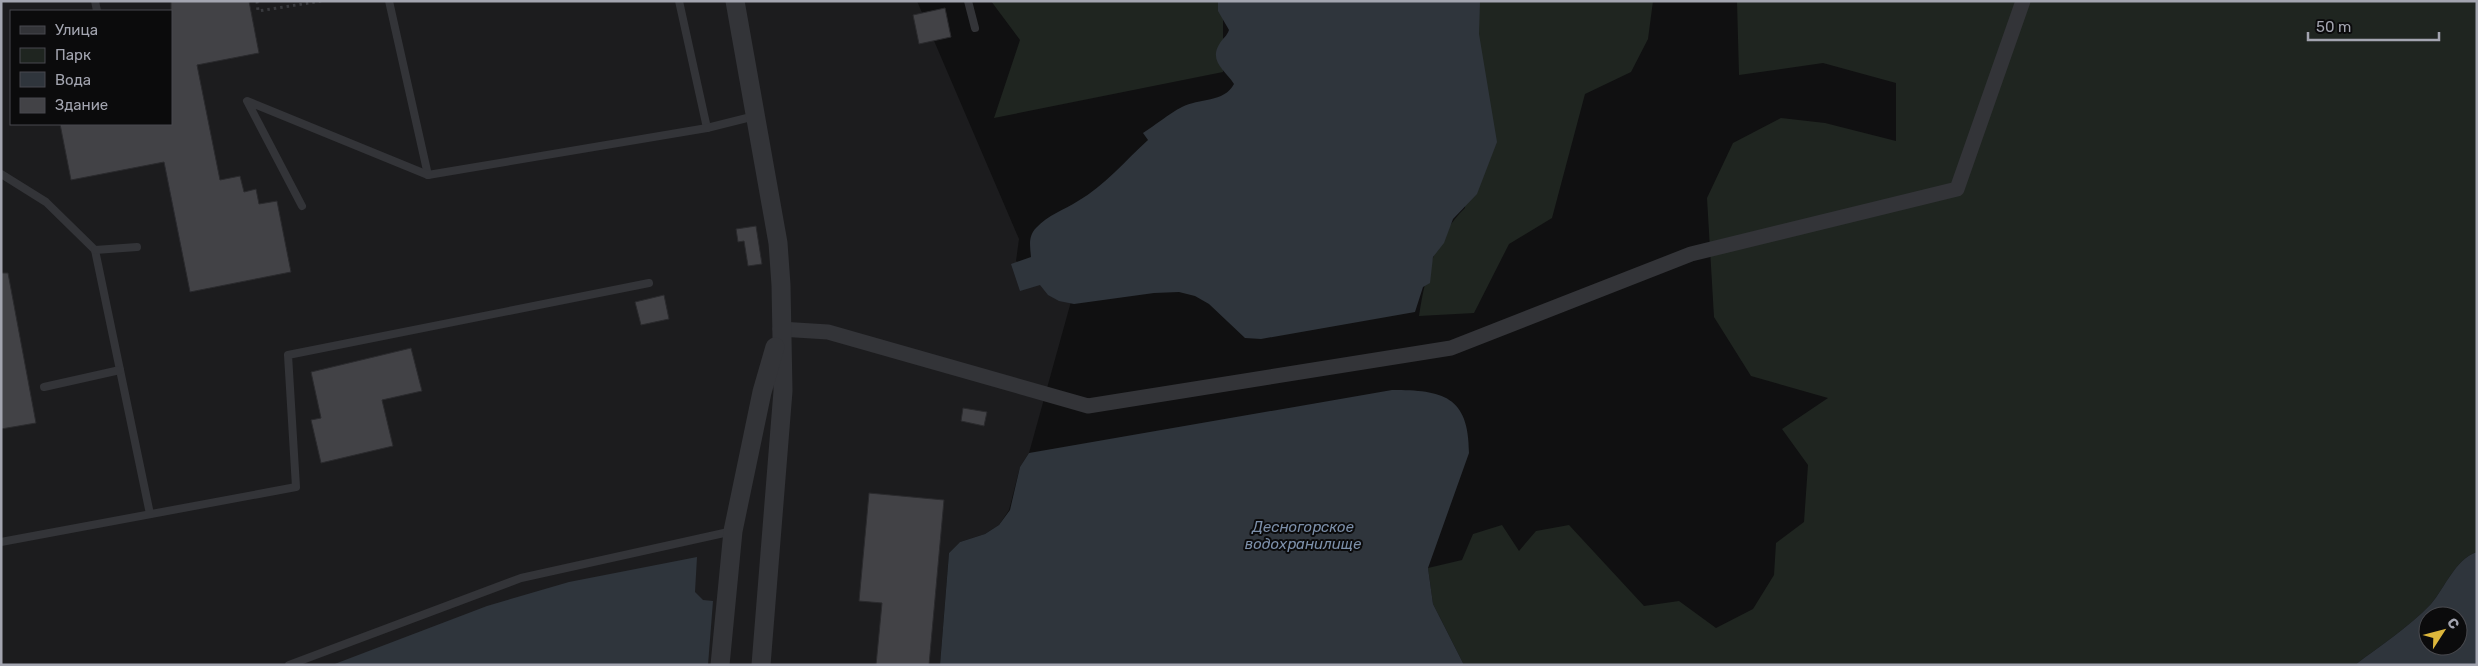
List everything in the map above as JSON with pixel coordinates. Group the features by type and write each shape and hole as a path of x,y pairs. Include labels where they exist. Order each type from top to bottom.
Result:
{"street":[{"path":"735,1 757,115 778,242 782,391 761,665"},
{"path":"780,329 828,332 1088,406 1451,348 1692,254 1957,189 2023,1"},
{"path":"720,665 733,531 762,392 780,329"}],"lane":[{"path":"389,1 428,175"},
{"path":"678,1 707,128"},
{"path":"968,1 975,28"},
{"path":"302,206 248,101 428,175 707,128 757,115"},
{"path":"1,174 46,202 95,250 150,514"},
{"path":"95,250 138,246"},
{"path":"1,542 296,487 288,355 649,282"},
{"path":"44,387 120,370"},
{"path":"289,665 521,578 733,531"}],"path":[{"path":"257,1 258,11 322,1"}],"shaded area":[{"path":"1,1 917,1 1019,239 1016,261 1072,298 1029,453 1020,467 1009,510 999,525 985,534 960,542 949,553 940,665 1,665"}],"green space":[{"path":"991,1 1223,1 1223,72 994,118 1020,40"},
{"path":"1470,1 1653,1 1648,39 1631,72 1585,94 1552,218 1509,244 1474,313 1419,316 1424,286 1433,258 1446,231 1465,208"},
{"path":"1737,1 2477,1 2477,552 2456,567 2429,606 2418,606 2418,617 2355,665 1464,665 1433,604 1428,568 1462,560 1473,534 1502,525 1519,551 1536,531 1569,525 1644,606 1679,601 1716,628 1753,609 1774,575 1776,543 1804,522 1808,465 1782,429 1828,398 1751,376 1714,317 1707,198 1733,143 1781,118 1825,123 1896,141 1896,83 1823,63 1739,75"}],"water":[{"path":"1218,1 1480,1 1479,34 1497,142 1477,194 1453,219 1444,243 1433,257 1430,283 1423,287 1415,312 1261,339 1245,338 1209,304 1195,296 1179,292 1154,293 1074,304 1059,301 1048,295 1040,285 1020,291 1011,264 1031,257 1030,245 1033,231 1041,223 1088,195 1106,180 1148,140 1143,133 1182,107 1218,97 1230,90 1234,84 1222,70 1216,55 1220,43 1229,30 1218,11"},
{"name":"Десногорское водохранилище","path":"1392,390 1426,392 1450,400 1458,408 1464,419 1468,434 1469,453 1428,568 1433,604 1464,665 940,665 949,553 960,542 985,534 999,525 1010,510 1020,467 1029,453"},
{"path":"2477,552 2477,665 2355,665 2418,617 2418,656 2468,656 2468,606 2429,606 2462,561"},
{"path":"697,557 695,592 703,600 713,601 708,665 332,665 487,606 569,582"}],"building":[{"path":"171,1 249,1 259,53 197,65 220,180 240,176 244,192 256,189 259,204 277,201 291,272 190,292 164,162 71,180 60,125 172,125"},
{"path":"945,8 951,37 919,44 913,15"},
{"path":"756,226 762,264 748,266 744,241 738,242 736,229"},
{"path":"1,273 8,273 36,423 1,429"},
{"path":"664,295 669,319 641,325 635,302"},
{"path":"411,348 422,391 382,400 393,446 321,463 311,420 321,418 311,372"},
{"path":"963,408 987,412 984,426 961,421"},
{"path":"869,493 944,500 929,665 876,665 882,603 859,601"}]}
